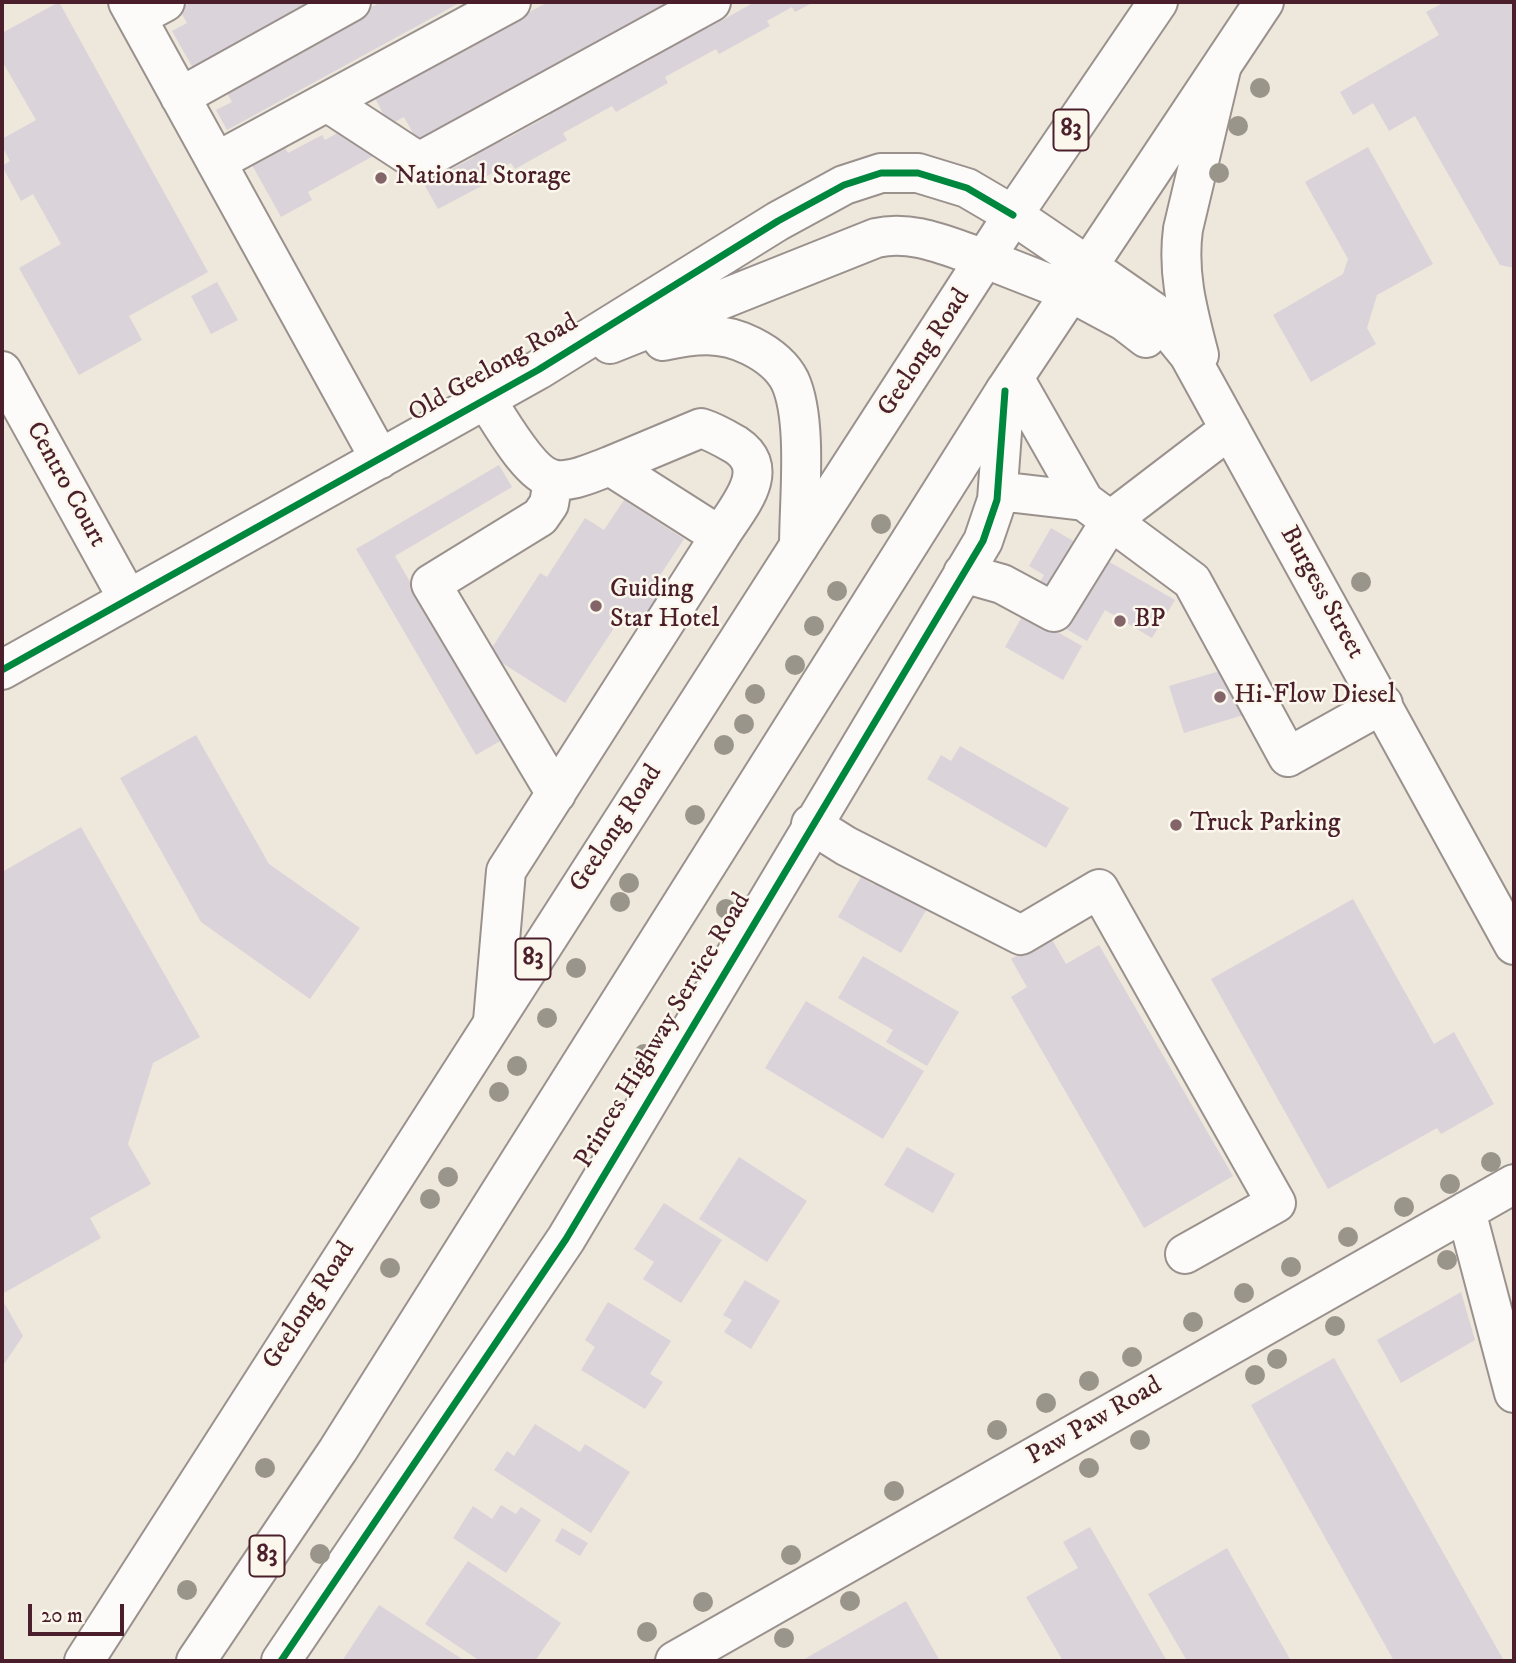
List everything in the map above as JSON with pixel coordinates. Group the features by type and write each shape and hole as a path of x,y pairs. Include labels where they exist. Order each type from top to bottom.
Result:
{"main road":[{"path":"180,97 351,2"},
{"path":"216,162 511,2"},
{"path":"327,102 419,162 711,2"},
{"name":"Geelong Road","path":"84,1661 1013,215 1158,2"},
{"name":"83","path":"197,1661 338,1450 1010,384 1264,2"},
{"path":"143,7 180,97 380,459"},
{"path":"1207,387 1184,300 1180,255 1182,229 1221,67"},
{"name":"Old Geelong Road","path":"2,670 486,400 806,205 856,179 892,172 931,176 967,188 1013,215 1079,279"},
{"name":"Old Geelong Road","path":"538,370 698,312 847,247 876,238 899,235 919,237 986,259 1079,279"},
{"name":"Burgess Street","path":"1079,279 1163,321 1184,348 1514,945"},
{"path":"538,370 702,334 733,337 769,356 783,370 796,400 799,430 799,546"},
{"name":"Centro Court","path":"2,371 128,599"},
{"path":"1010,384 1097,510 1192,580 1288,757 1382,704"},
{"name":"Princes Highway Service Road","path":"281,1661 566,1239 811,824 964,573 990,525 998,491 1010,384"},
{"path":"486,400 531,466 553,480 570,479 610,466 701,428 715,432 733,443 752,460 755,470 753,482 720,536 506,871 493,1021"},
{"path":"964,573 1002,584 1054,612 1097,510 1230,429"},
{"path":"610,466 720,536"},
{"path":"553,480 549,503 540,517 431,583 556,794"},
{"path":"998,491 1097,510"},
{"path":"811,824 846,846 1021,935 1099,889 1276,1203 1185,1254"},
{"name":"Paw Paw Road","path":"675,1661 1514,1184"},
{"path":"1466,1211 1514,1393"}],"building":[{"path":"59,2 208,272 129,316 142,340 79,375 19,268 61,244 33,194 21,201 2,166 10,161 2,146 2,139 36,120 2,61 2,33"},
{"path":"192,2 318,2 194,70 172,31 187,23 179,9"},
{"path":"381,2 461,2 227,130 216,110 232,102 224,88"},
{"path":"548,2 678,2 418,142 404,117 389,125 374,96"},
{"path":"755,2 814,2 795,12 792,7 767,21 770,26 719,54 716,49 665,77 668,83 616,112 612,106 563,133 567,140 515,169 511,163 485,177 489,182 438,209 424,184 474,157 471,150 499,134 503,141 550,115 546,107 599,78 603,85 651,59 647,51 703,20 708,28"},
{"path":"1445,2 1514,2 1514,268 1500,265 1415,116 1389,131 1373,103 1353,115 1340,92 1439,35 1426,12"},
{"path":"339,132 375,155 308,192 312,200 281,217 252,165 285,148 288,153 322,135 325,140"},
{"path":"1368,147 1433,264 1377,295 1367,328 1376,344 1311,382 1273,315 1343,274 1348,259 1305,182"},
{"path":"217,282 238,320 211,334 191,296"},
{"path":"499,465 512,487 395,556 502,740 476,755 356,549"},
{"name":"Guiding Star Hotel","path":"624,500 684,539 657,580 680,595 652,637 621,617 565,703 488,654 540,573 547,577 585,518 604,530"},
{"path":"1051,528 1175,600 1152,638 1105,610 1087,641 1026,606 1044,575 1029,566"},
{"path":"1024,613 1082,646 1063,680 1005,647"},
{"name":"Hi-Flow Diesel","path":"1257,660 1270,707 1184,733 1169,686"},
{"path":"196,735 269,864 360,928 310,999 201,922 120,778"},
{"path":"960,746 1069,808 1046,848 927,779 941,755 951,761"},
{"path":"81,827 200,1037 153,1063 128,1144 151,1184 90,1218 101,1238 2,1294 2,872"},
{"path":"880,873 931,902 901,953 838,917 861,877 874,885"},
{"path":"1353,899 1434,1044 1454,1032 1494,1104 1441,1134 1437,1128 1328,1189 1211,979"},
{"path":"1050,936 1066,964 1099,945 1233,1176 1144,1228 1011,997 1027,987 1011,959"},
{"path":"863,956 959,1012 927,1066 886,1042 893,1030 838,998"},
{"path":"806,1001 924,1071 883,1139 765,1068"},
{"path":"907,1147 955,1174 933,1213 884,1185"},
{"path":"739,1157 807,1201 767,1262 699,1219"},
{"path":"664,1203 722,1240 681,1303 643,1279 654,1262 634,1249"},
{"path":"745,1280 780,1301 751,1349 724,1332 732,1320 723,1315"},
{"path":"1461,1292 1475,1340 1401,1383 1377,1340"},
{"path":"2,1299 23,1336 2,1367"},
{"path":"608,1302 671,1341 650,1374 663,1382 645,1409 581,1370 595,1347 585,1340"},
{"path":"1334,1358 1504,1661 1394,1661 1251,1405"},
{"path":"535,1424 580,1452 585,1444 630,1472 591,1533 494,1470 507,1451 514,1456"},
{"path":"501,1505 516,1514 521,1507 541,1520 506,1573 453,1538 473,1506 492,1519"},
{"path":"1090,1527 1167,1661 1063,1661 1026,1597 1078,1568 1063,1542"},
{"path":"562,1528 588,1543 580,1556 555,1541"},
{"path":"1227,1548 1291,1661 1187,1661 1148,1594"},
{"path":"468,1561 561,1623 535,1661 480,1661 425,1624"},
{"path":"906,1601 940,1661 801,1661"},
{"path":"379,1605 465,1661 342,1661"}],"cycle path":[{"path":"2,670 538,370 778,221 844,185 881,173 918,173 967,188 1013,215"},
{"path":"281,1661 566,1239 983,541 997,500 1005,391"}],"place":[{"name":"National Storage","path":"381,178"},
{"name":"Guiding Star Hotel","path":"596,606"},
{"name":"BP","path":"1120,621"},
{"name":"Hi-Flow Diesel","path":"1220,697"},
{"name":"Truck Parking","path":"1176,825"}]}
